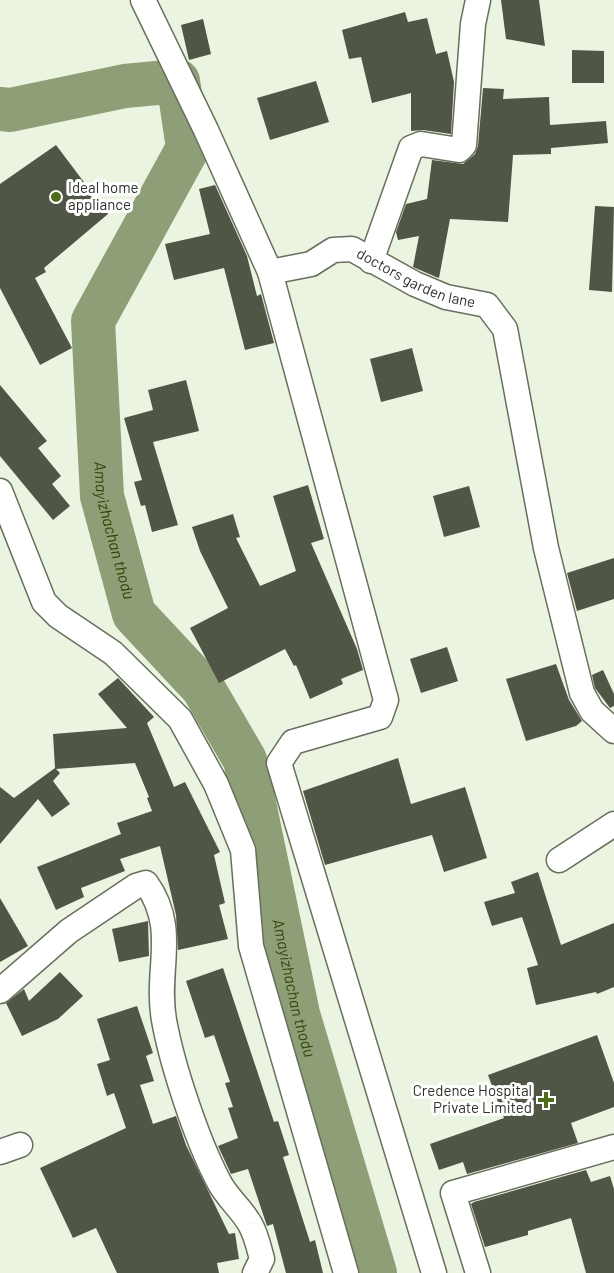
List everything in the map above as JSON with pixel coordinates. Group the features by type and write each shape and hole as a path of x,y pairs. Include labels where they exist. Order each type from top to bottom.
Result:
{"street":[{"path":"143,0 206,130 270,272 386,700 380,717 293,742 279,763 434,1273"},
{"path":"371,261 411,148 421,144 459,150 464,145 473,24 478,0"},
{"name":"doctors garden lane","path":"270,272 311,264 333,250 352,249 371,261 446,297 487,305 505,329 546,548 582,693 592,711 614,731"},
{"path":"0,491 44,602 58,616 113,653 180,719 216,784 243,850 251,946 346,1273"},
{"path":"559,860 614,824"},
{"path":"0,991 69,931 136,886 146,883 155,895 166,938 160,988 164,1021 208,1161 226,1195 250,1224 262,1259 255,1273"},
{"path":"478,1273 453,1193 614,1147"}],"building":[{"path":"501,0 539,0 545,46 506,39"},
{"path":"405,12 408,22 427,18 436,54 447,51 454,82 451,134 423,130 411,131 411,93 372,103 361,57 349,59 342,30"},
{"path":"203,19 211,54 189,60 181,25"},
{"path":"572,50 604,51 604,83 572,83"},
{"path":"316,81 329,122 270,140 257,98"},
{"path":"483,88 504,89 503,99 549,97 550,125 606,121 608,143 551,148 551,154 513,155 508,222 450,219 439,278 413,267 419,236 398,240 396,232 406,204 427,199 432,160 463,164 475,154 478,146"},
{"path":"56,145 108,214 44,268 46,272 35,278 72,348 40,365 0,288 0,184"},
{"path":"215,185 247,256 257,296 261,294 274,343 245,350 224,268 174,280 165,244 210,234 199,189"},
{"path":"595,206 614,207 612,292 589,290"},
{"path":"412,348 423,391 381,402 370,359"},
{"path":"186,380 199,431 153,442 178,525 152,532 145,505 141,506 134,482 142,480 124,418 153,410 148,390"},
{"path":"0,385 47,441 38,448 61,476 52,484 70,506 53,520 0,456"},
{"path":"308,485 324,539 311,543 357,649 363,670 341,679 343,684 310,699 296,665 294,666 285,649 219,683 190,628 228,608 200,551 192,527 233,514 240,537 236,538 260,586 296,571 273,496"},
{"path":"469,486 480,527 444,537 433,496"},
{"path":"614,558 614,599 577,611 567,573"},
{"path":"447,647 458,681 421,693 410,659"},
{"path":"556,664 569,700 582,721 576,726 526,741 506,679"},
{"path":"603,670 614,694 614,706 610,708 595,688 592,675"},
{"path":"118,678 154,717 147,723 174,787 185,782 220,852 214,855 225,903 219,905 228,939 178,950 176,915 160,846 120,859 125,871 81,888 84,897 56,910 37,867 121,834 117,823 152,811 147,798 149,797 135,763 56,769 60,773 53,781 70,804 52,817 38,799 0,844 0,787 14,798 55,768 53,734 127,728 98,694"},
{"path":"398,758 411,804 465,787 487,858 444,872 432,835 325,865 303,791"},
{"path":"538,872 561,945 614,923 614,987 597,994 596,992 536,1005 527,968 538,965 522,917 492,926 484,902 515,893 511,882"},
{"path":"0,898 28,946 0,962"},
{"path":"148,921 149,956 119,962 112,929"},
{"path":"223,968 274,1122 278,1121 289,1155 283,1157 310,1242 315,1240 323,1273 286,1273 273,1224 267,1226 248,1169 231,1174 218,1146 238,1138 228,1108 233,1107 225,1083 230,1082 214,1035 205,1038 186,981"},
{"path":"60,972 83,996 58,1019 22,1036 6,1003 24,989 29,1001"},
{"path":"137,1006 153,1053 146,1056 154,1081 140,1085 153,1124 176,1116 186,1145 229,1234 235,1233 239,1259 217,1263 219,1273 117,1273 96,1228 73,1238 40,1168 126,1128 114,1093 107,1096 97,1064 110,1060 97,1019"},
{"path":"597,1035 614,1083 614,1107 571,1123 578,1143 467,1174 463,1162 439,1170 430,1144 504,1118 488,1075"},
{"path":"586,1170 591,1182 610,1176 614,1189 614,1273 586,1273 571,1218 528,1231 528,1235 485,1247 471,1204"}],"waterway":[{"name":"Amayizhachan thodu","path":"0,109 10,110 125,86 178,81 188,148 93,321 102,496 134,614 203,688 245,760 298,1014 375,1273"}],"place":[{"name":"Ideal home appliance","path":"56,197"},
{"name":"Credence Hospital Private Limited","path":"546,1100"}]}
